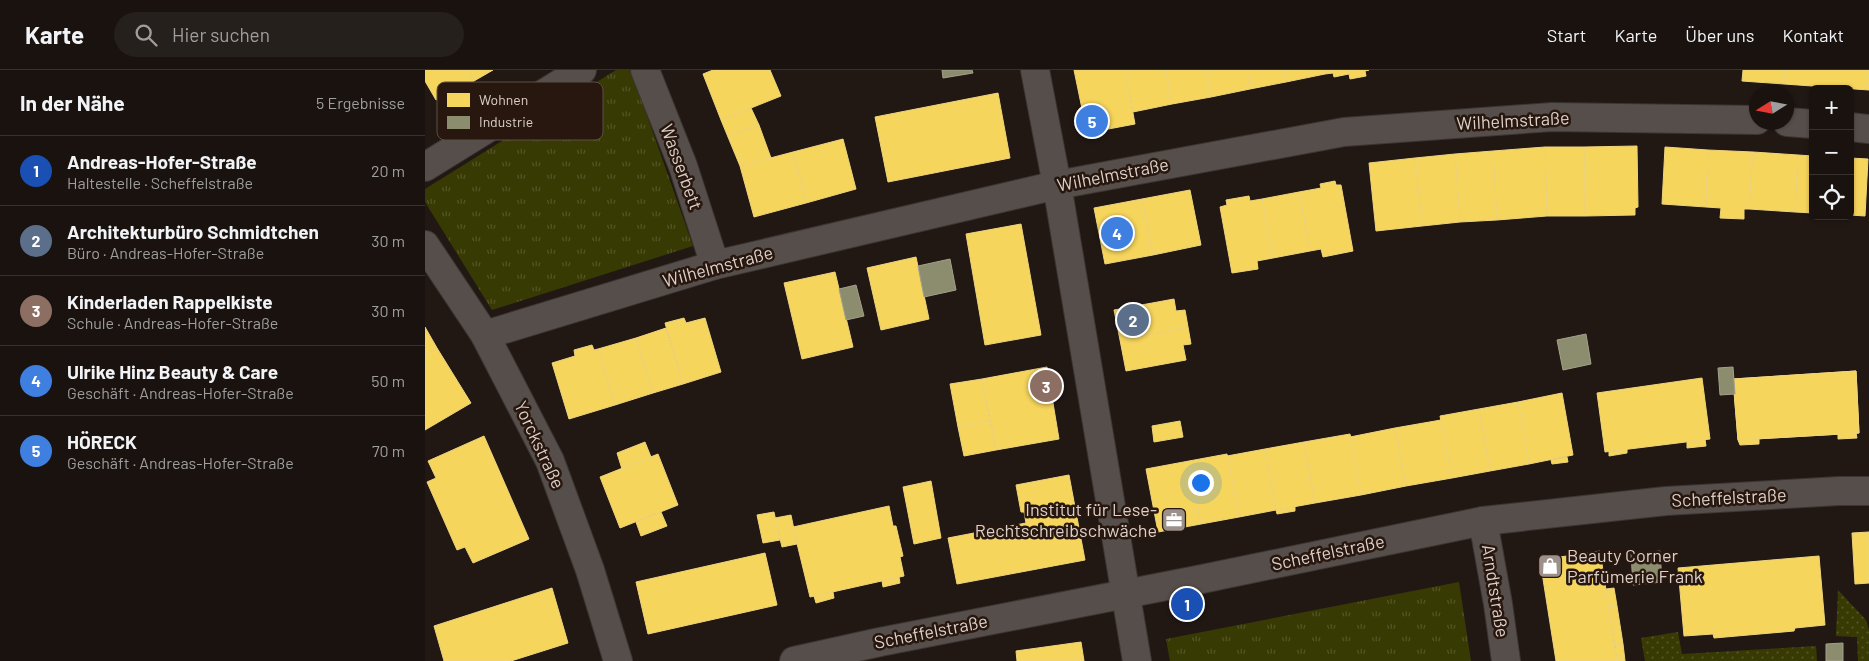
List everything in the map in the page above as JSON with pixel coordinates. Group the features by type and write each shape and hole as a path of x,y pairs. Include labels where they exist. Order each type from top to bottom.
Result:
{"street":[{"path":"563,82 582,70"},
{"name":"Wasserbett","path":"645,70 683,166 715,265"},
{"path":"1035,70 1057,185 1137,661"},
{"name":"Wilhelmstraße","path":"485,335 715,265 1057,185 1344,132 1552,117 1749,120"},
{"path":"1794,123 1809,124"},
{"path":"1854,128 1869,129"},
{"path":"425,167 469,140"},
{"name":"Yorckstraße","path":"425,245 485,335 551,461 590,570 619,661"},
{"name":"Scheffelstraße","path":"794,661 1483,521 1666,501 1869,491"},
{"name":"Arndtstraße","path":"1483,521 1506,661"}],"green space":[{"path":"616,70 631,70 693,246 492,310 425,202 425,189 504,140 603,140 603,82 597,82"},
{"path":"1459,582 1471,661 1170,661 1166,639"},
{"path":"1838,590 1866,620 1869,630 1869,661 1858,661 1857,637 1836,636"},
{"path":"1678,632 1682,654 1816,646 1817,661 1645,661 1641,638"}],"building: Wohnen":[{"path":"425,70 467,70 474,81 437,82 436,100 425,81"},
{"path":"467,70 493,70 474,81"},
{"path":"713,70 770,70 781,96 721,120 703,74"},
{"path":"1074,70 1125,70 1135,124 1087,133"},
{"path":"1125,70 1166,70 1172,104 1133,112"},
{"path":"1166,70 1206,70 1211,97 1172,104"},
{"path":"1206,70 1247,70 1250,89 1211,97"},
{"path":"1247,70 1284,70 1286,82 1250,89"},
{"path":"1284,70 1325,70 1325,74 1286,82"},
{"path":"1325,70 1369,70 1365,71 1366,76 1350,79 1349,74 1334,77 1333,73 1325,74"},
{"path":"1743,70 1785,70 1784,84 1742,81"},
{"path":"1785,70 1869,70 1869,90 1854,89 1854,85 1784,84"},
{"path":"998,93 1010,158 888,182 875,117"},
{"path":"751,108 759,125 728,137 721,120"},
{"path":"759,125 771,158 740,166 728,137"},
{"path":"843,139 856,189 806,203 793,152"},
{"path":"1637,146 1638,207 1635,208 1635,215 1585,216 1584,147"},
{"path":"1545,147 1584,147 1585,216 1547,216"},
{"path":"1545,147 1547,216 1497,220 1493,151"},
{"path":"1665,147 1708,150 1706,207 1662,204"},
{"path":"1708,150 1753,152 1749,209 1744,209 1744,219 1720,218 1721,208 1706,207"},
{"path":"1493,151 1497,220 1460,222 1455,154"},
{"path":"793,152 806,203 754,217 740,166"},
{"path":"1753,152 1798,155 1795,212 1749,209"},
{"path":"1455,154 1460,222 1422,226 1415,158"},
{"path":"1798,155 1809,156 1809,213 1795,212"},
{"path":"1415,158 1422,226 1376,231 1369,163"},
{"path":"1854,158 1868,159 1865,216 1854,215"},
{"path":"1335,181 1336,185 1341,185 1353,251 1323,257 1321,249 1310,251 1299,192 1321,188 1320,184"},
{"path":"1190,190 1201,245 1153,255 1142,199"},
{"path":"1299,192 1310,251 1273,258 1262,199"},
{"path":"1249,196 1250,201 1262,199 1273,258 1257,261 1258,269 1232,273 1220,207 1227,205 1226,200"},
{"path":"1142,199 1153,255 1105,264 1094,208"},
{"path":"1021,224 1041,335 985,345 966,234"},
{"path":"916,257 929,319 881,330 867,268"},
{"path":"835,272 853,347 802,359 784,283"},
{"path":"1174,299 1176,311 1185,310 1188,327 1120,340 1114,310"},
{"path":"684,318 686,323 705,318 721,372 683,384 665,323"},
{"path":"425,327 437,348 425,355"},
{"path":"1188,327 1191,344 1183,345 1186,360 1126,371 1120,340"},
{"path":"666,328 683,384 653,393 636,338"},
{"path":"636,338 653,393 615,405 598,349"},
{"path":"592,345 594,350 598,349 615,405 569,419 552,363 575,356 574,350"},
{"path":"437,348 471,403 425,430 425,355"},
{"path":"1047,367 1059,439 996,450 982,379"},
{"path":"1856,371 1859,433 1738,440 1733,379"},
{"path":"1856,371 1859,433 1738,440 1733,379"},
{"path":"1702,378 1710,439 1605,452 1597,393"},
{"path":"982,379 990,421 958,427 950,384"},
{"path":"1562,393 1573,455 1529,464 1518,402"},
{"path":"1518,402 1529,464 1490,471 1479,409"},
{"path":"1479,409 1490,471 1452,478 1440,416"},
{"path":"1441,420 1452,478 1406,486 1395,428"},
{"path":"990,421 996,450 964,456 958,427"},
{"path":"1180,421 1183,437 1154,442 1152,426"},
{"path":"1395,428 1406,486 1361,495 1350,437"},
{"path":"1856,433 1857,438 1838,439 1838,434"},
{"path":"1350,434 1361,495 1315,503 1304,442"},
{"path":"484,436 529,539 473,563 465,547 457,550 427,482 436,478 428,461"},
{"path":"1705,439 1706,446 1687,448 1687,442"},
{"path":"1759,439 1759,444 1740,445 1738,440"},
{"path":"645,442 651,457 622,469 617,453"},
{"path":"1304,442 1315,503 1276,510 1265,449"},
{"path":"1265,449 1276,510 1239,517 1227,456"},
{"path":"1627,449 1627,453 1609,456 1609,452"},
{"path":"658,454 678,505 620,528 600,477"},
{"path":"1227,454 1239,517 1201,524 1189,461"},
{"path":"1567,457 1568,462 1552,464 1551,460"},
{"path":"1189,461 1201,524 1158,532 1146,469"},
{"path":"1069,475 1085,560 957,584 948,538 1026,523 1024,512 1021,512 1016,485"},
{"path":"931,481 941,538 914,544 903,487"},
{"path":"889,506 893,526 896,526 903,556 900,557 904,576 810,597 793,527"},
{"path":"1295,507 1295,511 1277,514 1276,510"},
{"path":"661,512 667,526 641,536 636,522"},
{"path":"774,512 780,540 763,543 757,515"},
{"path":"791,515 797,544 782,547 775,518"},
{"path":"1869,532 1869,583 1855,584 1852,533"},
{"path":"1600,551 1617,661 1556,661 1540,560"},
{"path":"765,553 777,605 648,634 636,582"},
{"path":"1819,556 1825,625 1795,628 1794,631 1714,638 1713,634 1684,636 1678,568"},
{"path":"899,577 900,583 883,587 882,581"},
{"path":"552,588 568,643 511,661 444,661 434,626"},
{"path":"1614,588 1617,606 1608,607 1606,589"},
{"path":"833,592 834,598 816,603 814,596"},
{"path":"1617,606 1623,644 1615,645 1608,607"},
{"path":"1081,642 1084,661 1017,661 1016,651"},
{"path":"1623,644 1625,661 1617,661 1615,645"}],"building: Industrie":[{"path":"942,70 972,70 973,73 943,78"},
{"path":"950,259 956,290 924,297 918,266"},
{"path":"856,285 864,316 846,320 839,289"},
{"path":"1586,334 1591,364 1563,370 1557,340"},
{"path":"1733,367 1735,394 1720,395 1718,368"},
{"path":"1660,551 1662,582 1633,585 1631,554"},
{"path":"1843,643 1843,661 1826,661 1826,644"}],"place":[{"name":"HÖRECK","path":"1092,121"},
{"name":"Ulrike Hinz Beauty & Care","path":"1117,233"},
{"name":"Architekturbüro Schmidtchen","path":"1133,320"},
{"name":"Kinderladen Rappelkiste","path":"1046,386"},
{"name":"Institut für Lese- Rechtschreibschwäche","path":"1174,520"},
{"name":"Beauty Corner Parfümerie Frank","path":"1550,566"},
{"name":"Andreas-Hofer-Straße","path":"1187,604"}]}
